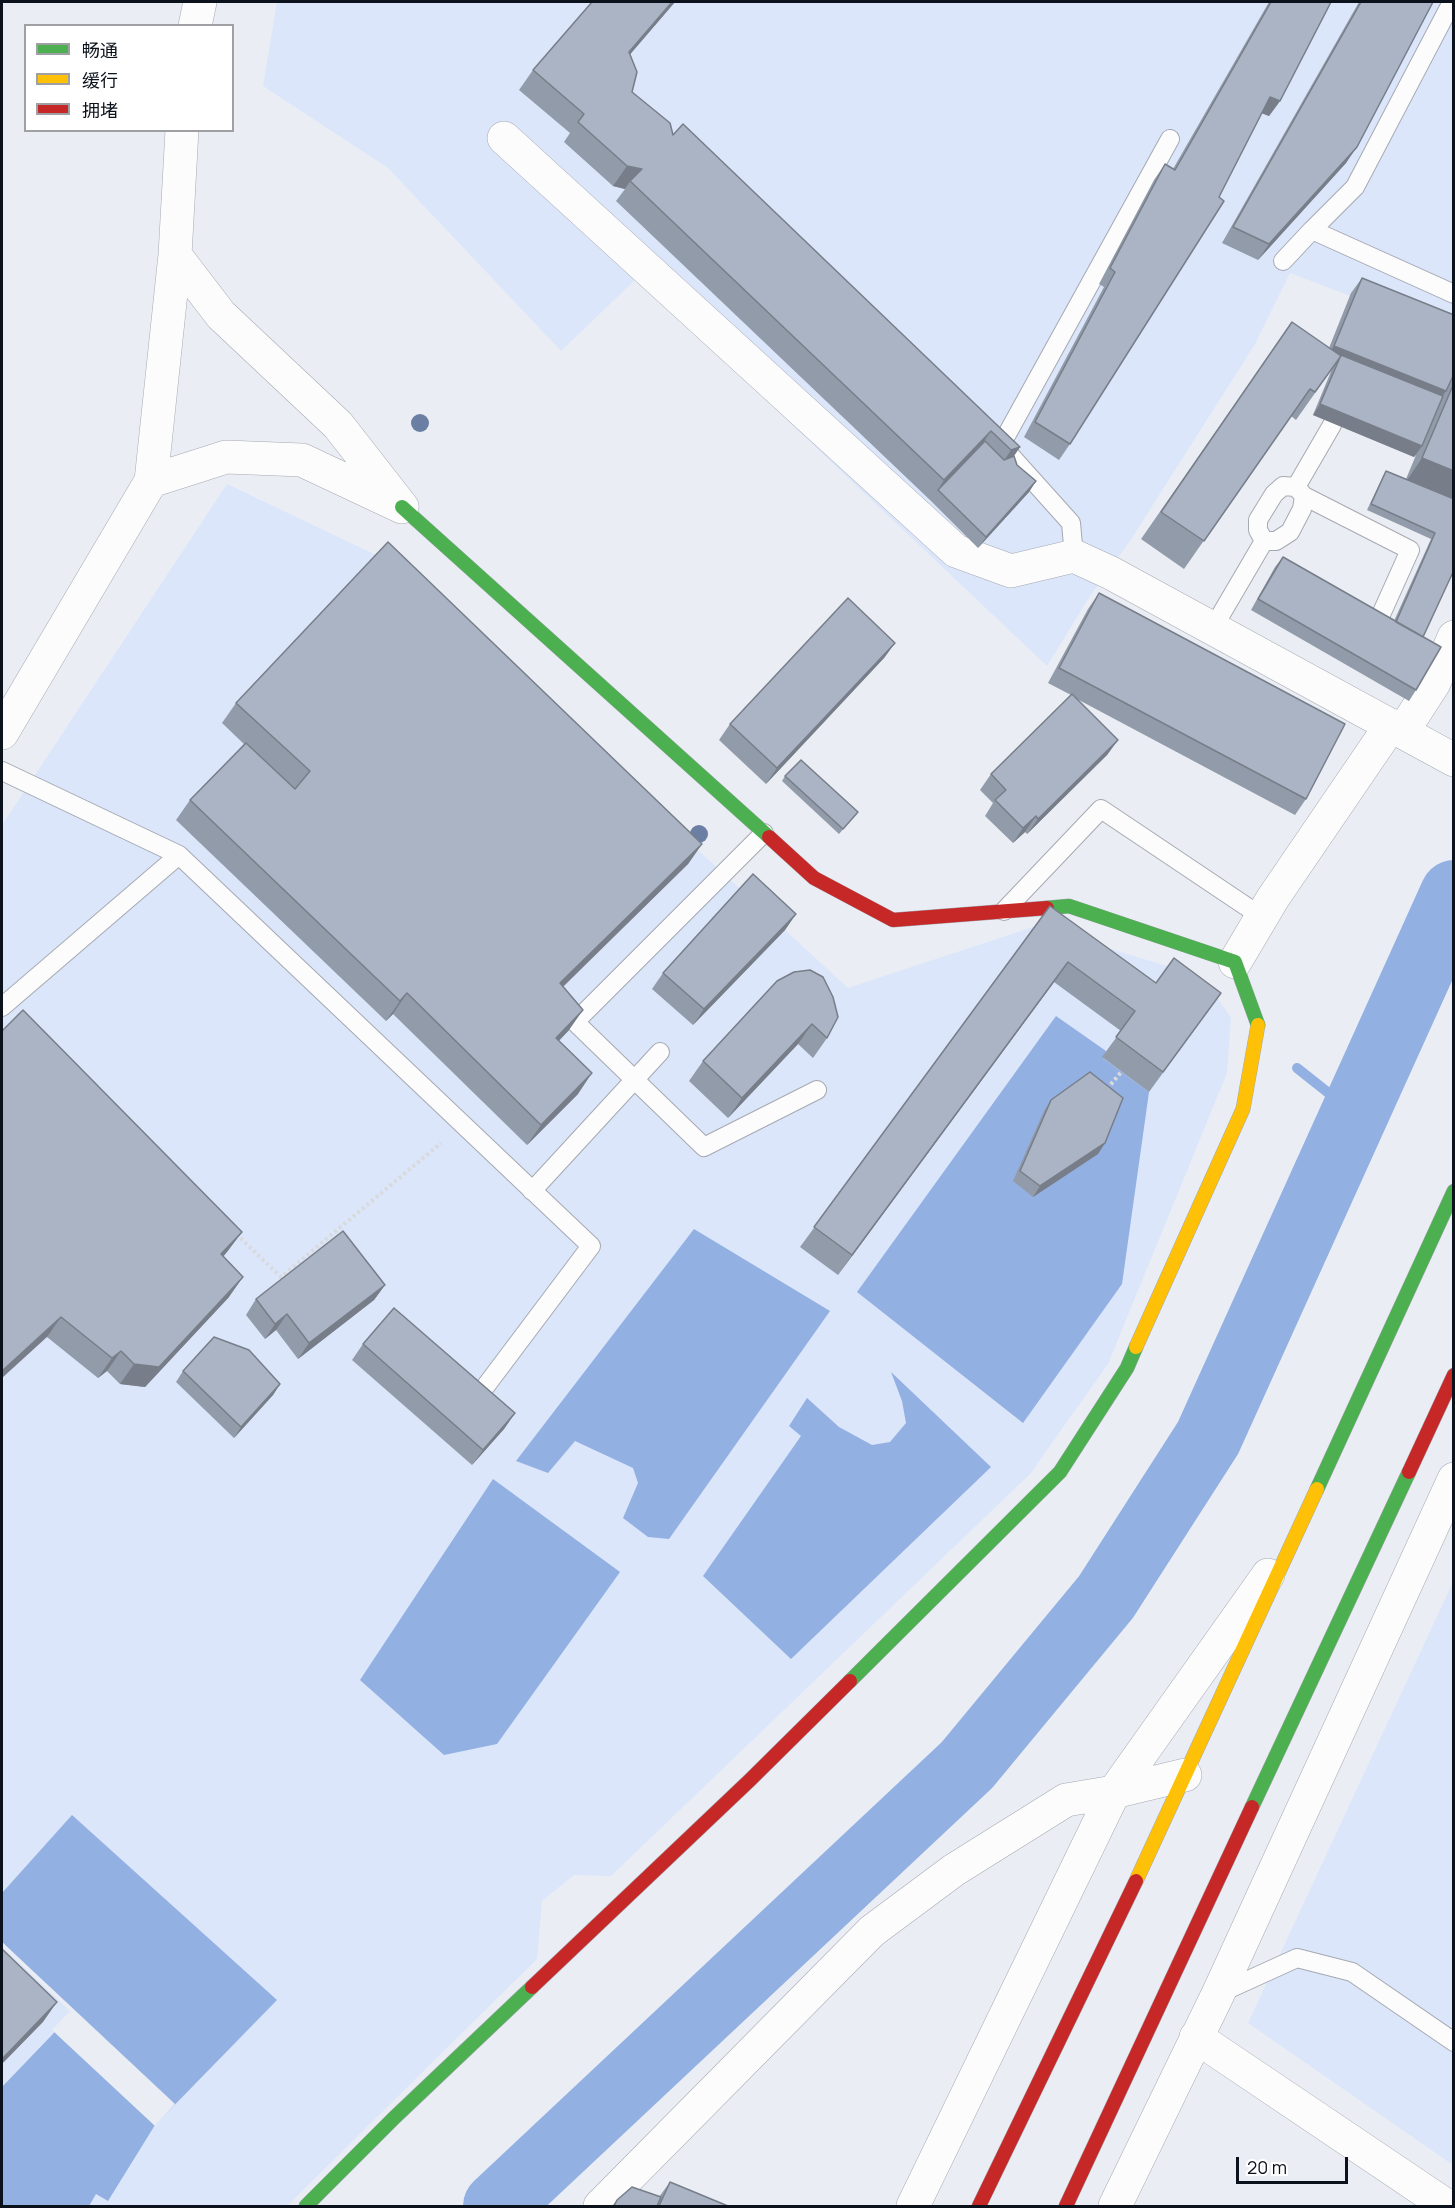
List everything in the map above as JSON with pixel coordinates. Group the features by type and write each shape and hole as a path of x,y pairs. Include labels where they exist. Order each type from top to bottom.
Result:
{"main road":[{"path":"306,2206 394,2118 750,1780 1060,1472 1127,1368 1244,1109 1259,1022 1235,962 1069,906 893,920 814,878 402,507"},
{"path":"979,2206 1185,1775 1454,1191"},
{"path":"1066,2206 1454,1375"}],"street":[{"path":"196,24 201,2"},
{"path":"2,733 151,481 175,255 182,132"},
{"path":"504,138 956,551 1011,571 1074,556 1111,573 1454,760"},
{"path":"175,255 221,315 338,425 402,507"},
{"path":"151,481 226,457 302,460 402,507"},
{"path":"1235,962 1262,917 1404,732 1434,683 1454,637"},
{"path":"1115,2206 1218,1994 1454,1479"},
{"path":"913,2206 1114,1792 1293,1540"},
{"path":"600,2206 872,1931 954,1870 1066,1800 1114,1792 1185,1775"},
{"path":"1196,2037 1447,2206"}],"lane":[{"path":"1283,261 1355,187 1451,9"},
{"path":"1074,556 1071,523 1001,445 1170,139"},
{"path":"1312,230 1454,294"},
{"path":"1264,541 1276,541 1290,532 1302,509 1300,491 1332,425"},
{"path":"1264,541 1258,530 1258,520 1274,494 1283,486 1300,491 1410,550 1379,619"},
{"path":"1213,628 1264,541"},
{"path":"2,771 179,855 591,1246 482,1391"},
{"path":"1003,912 1101,809 1262,917"},
{"path":"764,833 575,1022 704,1147 816,1090"},
{"path":"2,1007 179,855"},
{"path":"532,1191 660,1052"},
{"path":"1218,1994 1297,1958 1352,1972 1454,2042"}],"path":[{"path":"1101,1097 1122,1071"},
{"path":"230,1228 281,1277 463,1125"}],"shaded area":[{"path":"277,2 1453,2 1453,335 1290,273 1255,344 1130,541 1090,596 1047,666 637,278 561,351 388,168 263,86"},
{"path":"227,484 378,556 848,988 1036,926 1186,972 1215,994 1231,1018 1227,1073 1108,1364 1030,1474 611,1876 574,1875 542,1901 537,1959 287,2206 2,2206 2,825"},
{"path":"1453,1582 1453,2165 1248,2023"}],"water":[{"path":"1056,1016 1106,1051 1103,1058 1149,1092 1122,1284 1023,1423 857,1292"},
{"path":"694,1229 830,1311 669,1539 648,1537 623,1518 638,1483 633,1468 575,1441 548,1473 516,1461"},
{"path":"891,1372 991,1467 791,1659 703,1576 801,1436 789,1426 807,1398 839,1427 872,1445 890,1442 906,1423 902,1401"},
{"path":"493,1479 620,1572 497,1744 444,1755 360,1680"},
{"path":"72,1815 277,2000 155,2125 108,2201 96,2194 89,2206 2,2206 2,2087 74,2012 2,1942 2,1893"}],"pier":[{"path":"2,1942 175,2104 155,2126 52,2030 70,2011 2,1947"}],"building":[{"path":"592,2 672,2 629,52 637,72 632,92 670,123 673,135 683,124 1020,447 1011,450 991,431 944,480 630,181 642,169 627,166 578,122 584,114 533,70"},
{"path":"1271,2 1331,2 1280,101 1270,97 1219,197 1224,201 1070,444 1035,422 1115,272 1110,268 1165,164 1175,170"},
{"path":"1361,2 1433,2 1357,147 1269,244 1233,227"},
{"path":"1362,278 1454,315 1454,374 1446,391 1334,346"},
{"path":"1292,322 1341,356 1315,392 1310,389 1204,541 1161,512"},
{"path":"1341,355 1443,396 1422,446 1320,404"},
{"path":"1454,383 1454,471 1422,458"},
{"path":"985,441 1004,460 1014,456 1017,465 1036,481 986,537 938,490"},
{"path":"1386,471 1454,499 1454,570 1423,637 1396,622 1435,533 1371,504"},
{"path":"388,542 702,844 560,983 583,1010 556,1038 592,1073 541,1125 407,993 400,1001 190,800 246,743 295,789 310,771 236,703"},
{"path":"1283,557 1441,647 1416,690 1258,599"},
{"path":"1099,593 1345,724 1306,799 1059,668"},
{"path":"848,598 895,643 777,768 730,724"},
{"path":"1072,694 1118,740 1038,819 1036,816 1023,828 995,800 1006,790 991,774"},
{"path":"801,760 858,812 843,829 785,776"},
{"path":"753,874 796,914 704,1009 663,973"},
{"path":"1050,906 1156,983 1174,958 1221,993 1163,1072 1116,1037 1135,1011 1068,962 852,1255 814,1227"},
{"path":"810,970 823,977 833,997 838,1017 827,1038 812,1024 742,1098 703,1061 777,981 794,972"},
{"path":"23,1010 242,1232 221,1254 243,1277 159,1367 134,1364 121,1351 112,1358 61,1317 2,1371 2,1031"},
{"path":"1090,1072 1123,1098 1105,1143 1040,1186 1020,1171 1051,1100"},
{"path":"343,1231 385,1285 309,1343 287,1314 275,1324 256,1299"},
{"path":"394,1308 515,1413 483,1450 363,1344"},
{"path":"214,1337 249,1350 280,1384 241,1427 183,1371"},
{"path":"2,1949 57,2002 2,2059"},
{"path":"670,2182 728,2206 659,2206"},
{"path":"632,2187 661,2197 657,2206 614,2206 617,2200"}],"waterway":[{"path":"497,2206 967,1765 1106,1597 1208,1438 1454,894"},
{"path":"1297,1068 1355,1114"}],"traffic: fast":[{"path":"402,507 769,837"},
{"path":"1047,908 1069,906 1235,962 1258,1025"},
{"path":"1317,1489 1454,1191"},
{"path":"850,1681 1060,1472 1127,1368 1136,1347"},
{"path":"1252,1807 1409,1472"},
{"path":"306,2206 394,2118 532,1987"}],"traffic: slow":[{"path":"1136,1347 1243,1109 1258,1025"},
{"path":"1136,1881 1317,1489"}],"traffic: jam":[{"path":"769,837 814,878 893,920 1047,908"},
{"path":"1409,1472 1454,1375"},
{"path":"532,1987 750,1780 850,1681"},
{"path":"1066,2206 1252,1807"},
{"path":"979,2206 1136,1881"}]}
